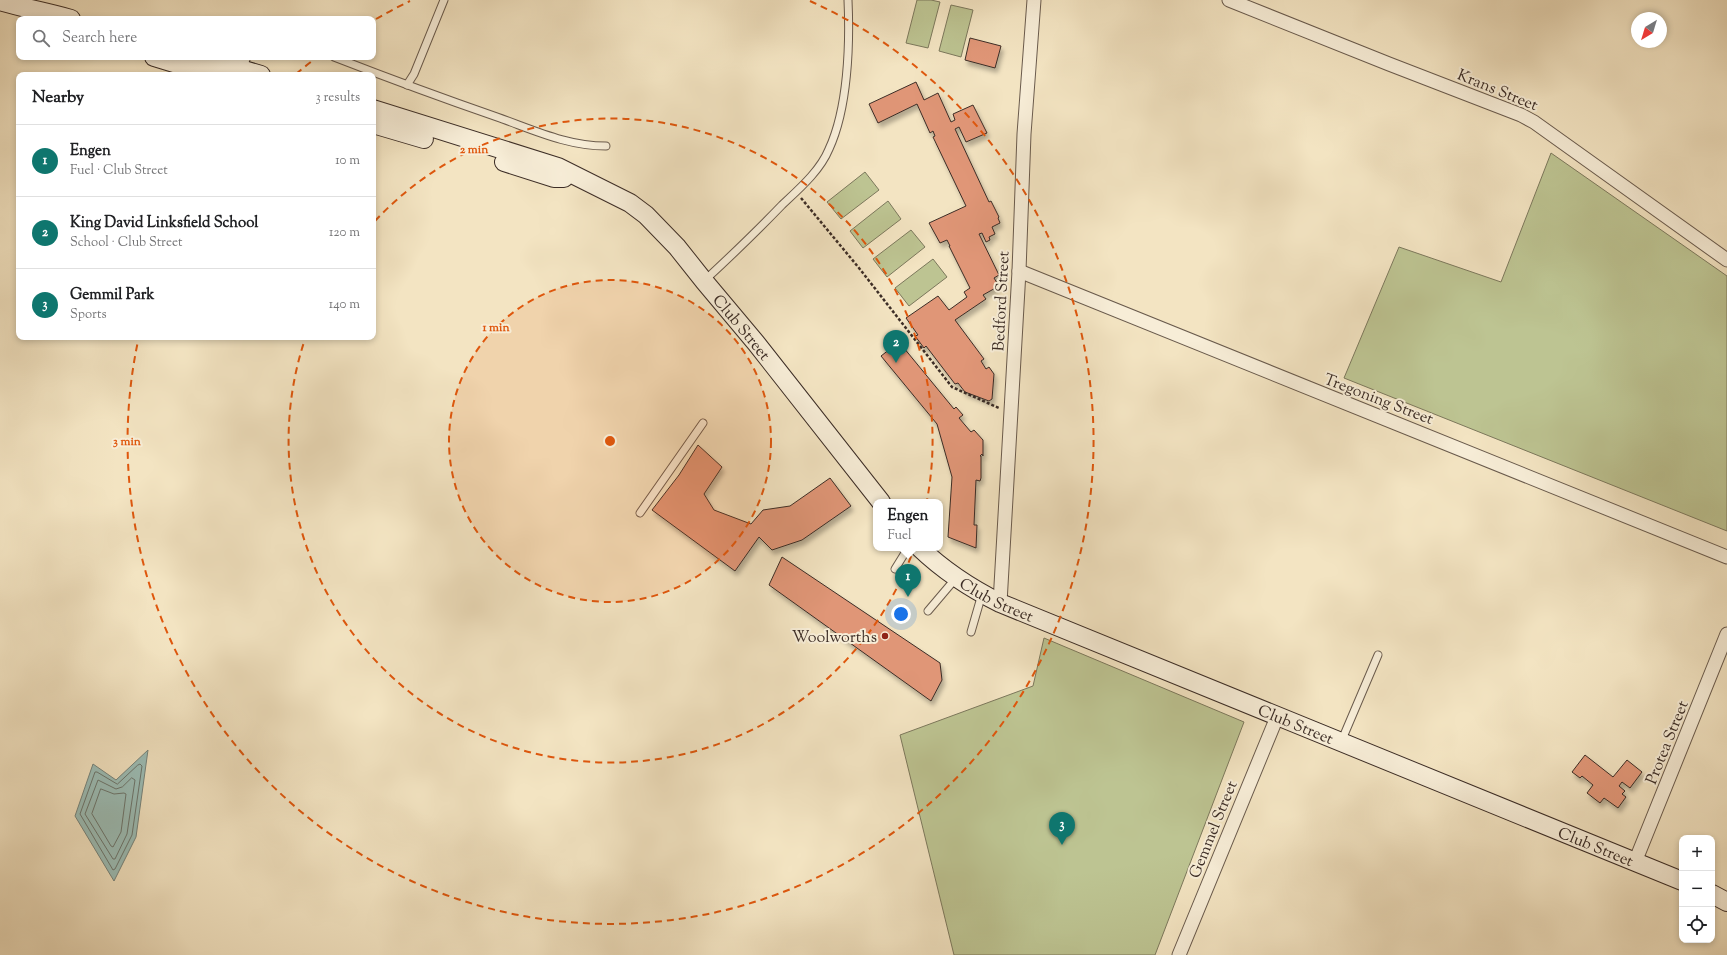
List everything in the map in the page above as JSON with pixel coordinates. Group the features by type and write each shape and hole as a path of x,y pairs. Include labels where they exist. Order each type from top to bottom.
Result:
{"main road":[{"path":"0,1 61,16"},
{"path":"24,8 36,16"},
{"path":"164,60 203,72"},
{"path":"213,60 243,67 254,72"},
{"name":"Club Street","path":"376,110 558,167 630,203 646,215 677,247 756,343 879,499"},
{"name":"Club Street","path":"376,125 554,178 581,178"},
{"name":"Club Street","path":"924,551 956,578 1000,603 1679,880"},
{"path":"1715,896 1727,902"}],"street":[{"name":"Bedford Street","path":"1000,603 1019,271 1024,134 1034,0"},
{"name":"Krans Street","path":"1229,0 1522,115 1534,122 1727,260"},
{"name":"Tregoning Street","path":"1019,271 1727,557"},
{"name":"Protea Street","path":"1635,862 1727,634"},
{"name":"Gemmel Street","path":"1179,955 1277,716"}],"lane":[{"path":"407,85 414,74 444,0"},
{"path":"704,281 796,192 829,151 839,117 849,57 846,1"},
{"path":"342,60 373,72"},
{"path":"376,73 560,139 586,146 606,146"},
{"path":"640,513 703,423"},
{"path":"895,569 906,551"},
{"path":"928,611 956,578"},
{"path":"970,632 982,594"},
{"path":"1341,743 1378,655"}],"path":[{"path":"796,192 859,268 952,387 1010,413"}],"green space":[{"path":"917,0 931,0 940,2 928,48 906,43"},
{"path":"951,5 973,10 961,57 939,51"},
{"path":"1551,153 1727,276 1727,531 1344,378 1399,247 1501,282"},
{"path":"865,172 879,190 841,219 827,202"},
{"path":"888,201 901,219 863,248 850,231"},
{"path":"911,230 925,247 887,277 873,259"},
{"path":"933,259 947,277 909,306 895,288"},
{"path":"1044,638 1244,722 1155,955 954,955 900,735 1033,686"}],"water":[{"path":"148,750 136,837 114,881 75,816 93,764 116,780"}],"building":[{"path":"970,38 1001,46 995,68 965,60"},
{"path":"916,82 924,100 938,93 951,122 955,120 953,114 973,105 987,133 966,142 959,127 955,129 989,202 991,201 999,217 1000,223 992,227 995,234 989,237 990,240 986,242 982,233 979,234 999,275 994,278 999,286 983,295 986,299 955,320 984,359 981,361 986,369 989,367 994,374 992,399 989,401 965,392 958,383 955,384 926,346 924,348 915,336 918,335 906,318 938,296 949,310 967,297 964,292 970,288 947,240 940,243 929,223 966,206 933,137 935,136 933,131 930,133 917,104 878,123 869,104"},
{"path":"899,342 954,409 956,407 963,415 959,418 971,432 974,430 983,440 983,456 982,454 980,456 981,478 980,481 976,480 974,525 977,525 976,548 948,537 952,477 937,424 881,356"},
{"path":"698,445 722,467 704,494 714,510 751,524 763,510 790,506 830,478 851,506 802,540 772,550 759,537 735,571 652,510 679,475"},
{"path":"782,557 940,663 942,680 931,701 769,585"},
{"path":"1585,755 1613,777 1627,760 1642,772 1630,788 1622,782 1619,786 1625,791 1622,794 1626,797 1618,808 1604,798 1600,803 1587,793 1593,785 1582,776 1580,778 1572,772"}],"place":[{"name":"King David Linksfield School","path":"896,363"},
{"name":"Engen","path":"908,597"},
{"name":"Woolworths","path":"885,636"},
{"name":"Gemmil Park","path":"1062,845"}]}
